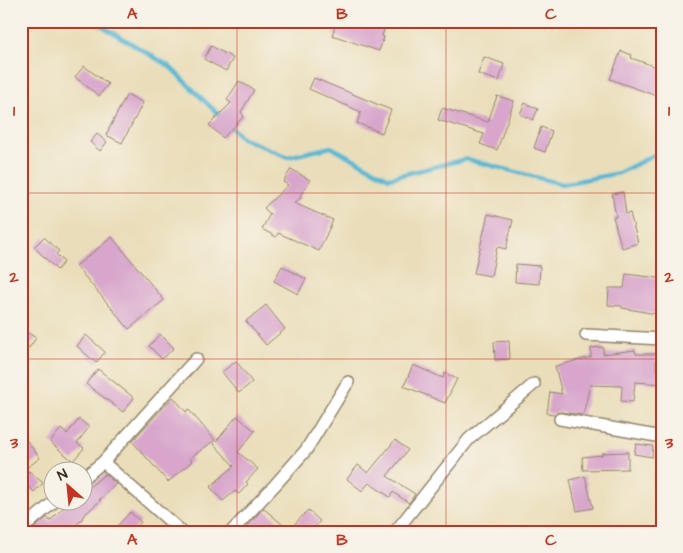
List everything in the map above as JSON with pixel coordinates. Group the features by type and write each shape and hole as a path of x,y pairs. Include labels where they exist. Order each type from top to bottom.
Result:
{"street":[{"path":"586,335 662,339"},
{"path":"92,471 103,462 196,359"},
{"path":"231,532 306,450 348,382"},
{"path":"395,532 469,439 534,384"},
{"path":"560,419 662,437"},
{"path":"103,462 182,532"},
{"path":"21,530 44,510"}],"building":[{"path":"337,21 387,21 379,51 332,35"},
{"path":"211,46 233,58 226,71 204,59"},
{"path":"621,51 632,55 631,58 662,69 662,98 610,79"},
{"path":"484,57 504,64 499,81 478,74"},
{"path":"84,66 108,84 99,96 75,77"},
{"path":"314,78 391,110 382,133 357,123 361,112 309,89"},
{"path":"239,81 254,90 241,112 244,116 223,138 209,125 231,103 227,100"},
{"path":"127,94 143,103 122,143 106,135"},
{"path":"497,96 514,101 497,150 480,144 484,134 438,120 442,108 488,122"},
{"path":"525,103 538,109 533,120 520,114"},
{"path":"541,127 552,131 545,152 534,148"},
{"path":"97,134 107,142 100,151 90,142"},
{"path":"291,169 310,180 300,196 301,198 294,203 333,220 319,251 278,233 276,237 262,229 270,214 264,208 288,185 283,182"},
{"path":"623,192 626,214 630,213 638,243 622,248 613,217 616,217 612,194"},
{"path":"488,214 513,220 506,249 497,247 491,276 474,273"},
{"path":"44,237 59,251 56,254 64,262 57,270 34,247"},
{"path":"112,237 164,300 129,329 76,266"},
{"path":"516,264 540,266 539,284 515,282"},
{"path":"282,266 306,279 298,294 274,281"},
{"path":"626,274 662,280 662,315 622,308 622,306 608,305 609,288 624,288"},
{"path":"266,305 285,329 266,345 246,321"},
{"path":"21,328 36,338 29,348 21,342"},
{"path":"160,334 174,348 162,359 149,346"},
{"path":"86,335 105,352 96,363 77,346"},
{"path":"509,341 510,359 495,360 494,342"},
{"path":"603,347 603,354 635,350 636,354 656,354 656,369 662,369 662,384 635,382 633,402 621,401 622,386 590,385 583,415 561,412 547,413 550,392 562,394 555,366 591,357 591,348"},
{"path":"236,361 252,382 239,393 222,372"},
{"path":"413,365 443,378 445,373 457,379 445,403 404,386"},
{"path":"98,369 134,398 123,412 86,384"},
{"path":"173,397 186,412 188,409 215,440 190,458 192,461 168,482 132,441"},
{"path":"237,416 255,431 238,452 258,469 246,482 248,484 239,494 235,491 223,501 210,487 234,466 214,444"},
{"path":"79,419 89,427 77,443 84,448 74,460 50,442 61,429 67,434"},
{"path":"21,433 40,458 28,467 21,458"},
{"path":"395,440 408,450 387,476 415,494 409,503 393,492 390,497 369,483 362,491 347,479 358,465 368,473"},
{"path":"636,444 653,446 652,457 634,454"},
{"path":"628,452 628,469 583,470 582,457 602,455 602,453"},
{"path":"29,471 42,484 34,492 21,480"},
{"path":"105,474 116,484 92,508 92,485"},
{"path":"585,476 593,508 577,511 570,480"},
{"path":"263,508 289,530 308,510 320,521 311,532 243,532"},
{"path":"61,510 90,510 70,532 30,532 47,517 50,521"},
{"path":"130,512 141,522 132,532 112,532"}],"waterway":[{"path":"94,21 169,66 222,118"},
{"path":"229,125 242,138 288,157 331,147 389,178 466,159 562,184 619,173 662,151"}]}
